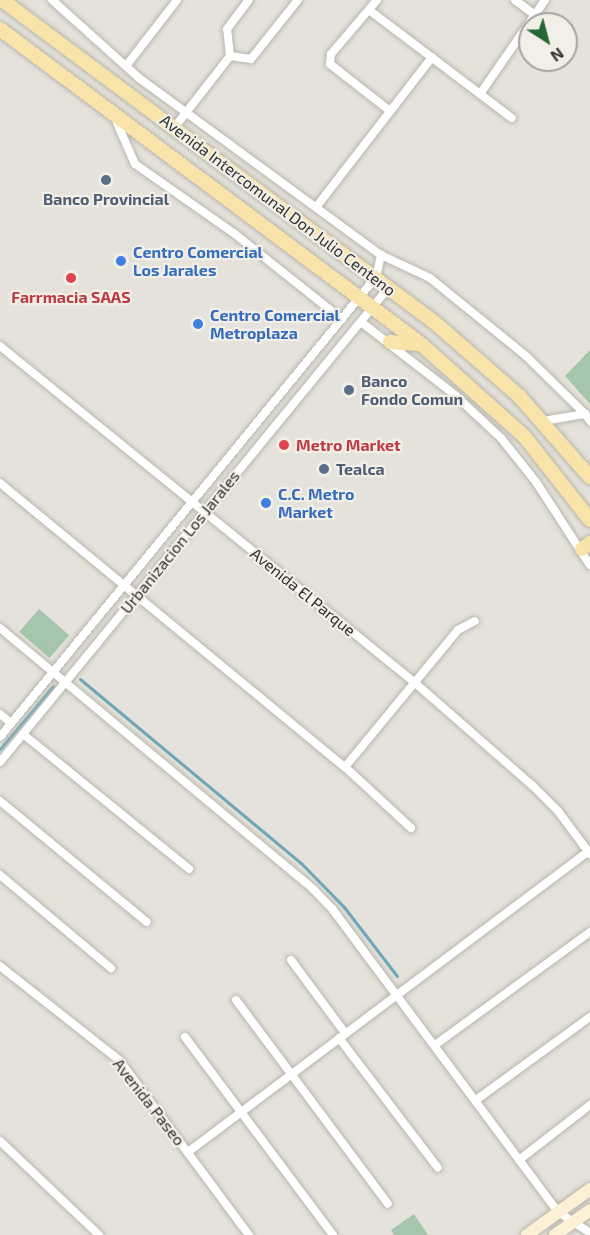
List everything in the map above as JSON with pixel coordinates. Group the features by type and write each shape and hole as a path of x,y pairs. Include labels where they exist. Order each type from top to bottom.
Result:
{"main road":[{"name":"Avenida Intercomunal Don Julio Centeno","path":"2,0 389,287 483,362 543,421 590,477"},
{"name":"Avenida Intercomunal Don Julio Centeno","path":"0,29 114,116 374,306 421,344 524,436 590,520"},
{"path":"390,342 421,344"}],"street":[{"path":"126,66 177,0"},
{"path":"174,128 230,56 227,29 249,0"},
{"path":"230,56 251,59 298,0"},
{"path":"376,0 331,54 330,64 390,111"},
{"path":"515,0 531,12"},
{"name":"Avenida Intercomunal Don Julio Centeno","path":"55,1 126,66 187,113 381,255 430,278 525,356 587,417"},
{"path":"369,10 512,118"},
{"path":"480,94 518,39"},
{"path":"317,207 432,57"},
{"name":"Avenida Intercomunal Don Julio Centeno","path":"114,116 135,164 236,234 342,319"},
{"path":"376,278 381,255"},
{"name":"Urbanizacion Los Jarales","path":"0,737 376,278"},
{"name":"Urbanizacion Los Jarales","path":"0,762 389,287"},
{"path":"361,322 390,342 501,438 586,546 590,565"},
{"name":"Avenida El Parque","path":"0,346 414,682 533,786 558,811 589,853"},
{"path":"543,421 587,417"},
{"path":"0,483 345,767 411,828"},
{"path":"345,767 458,630 475,621"},
{"path":"0,628 313,889 397,994 558,1212 590,1233"},
{"path":"0,714 11,723"},
{"path":"23,734 189,869"},
{"path":"0,801 147,922"},
{"path":"188,1152 589,853"},
{"path":"0,875 111,968"},
{"path":"435,1045 590,932"},
{"path":"291,960 342,1036 438,1168"},
{"name":"Avenida Paseo","path":"0,966 119,1060 249,1235"},
{"path":"236,1000 388,1204"},
{"path":"476,1100 590,1017"},
{"path":"185,1037 333,1235"},
{"path":"519,1160 590,1105"},
{"path":"0,1142 99,1235"},
{"path":"527,1235 590,1188"},
{"path":"555,1235 590,1210"},
{"path":"574,1221 579,1235"}],"green space":[{"path":"590,350 590,404 565,376"},
{"path":"39,609 69,635 50,658 19,632"},
{"path":"414,1214 428,1235 394,1235 391,1230"}],"waterway":[{"path":"80,679 301,863 344,907 397,976"},
{"path":"0,749 53,686"}],"place":[{"name":"Banco Provincial","path":"106,180"},
{"name":"Centro Comercial Los Jarales","path":"121,261"},
{"name":"Farrmacia SAAS","path":"71,278"},
{"name":"Centro Comercial Metroplaza","path":"198,324"},
{"name":"Banco Fondo Comun","path":"349,390"},
{"name":"Metro Market","path":"284,445"},
{"name":"Tealca","path":"324,469"},
{"name":"C.C. Metro Market","path":"266,503"}]}
